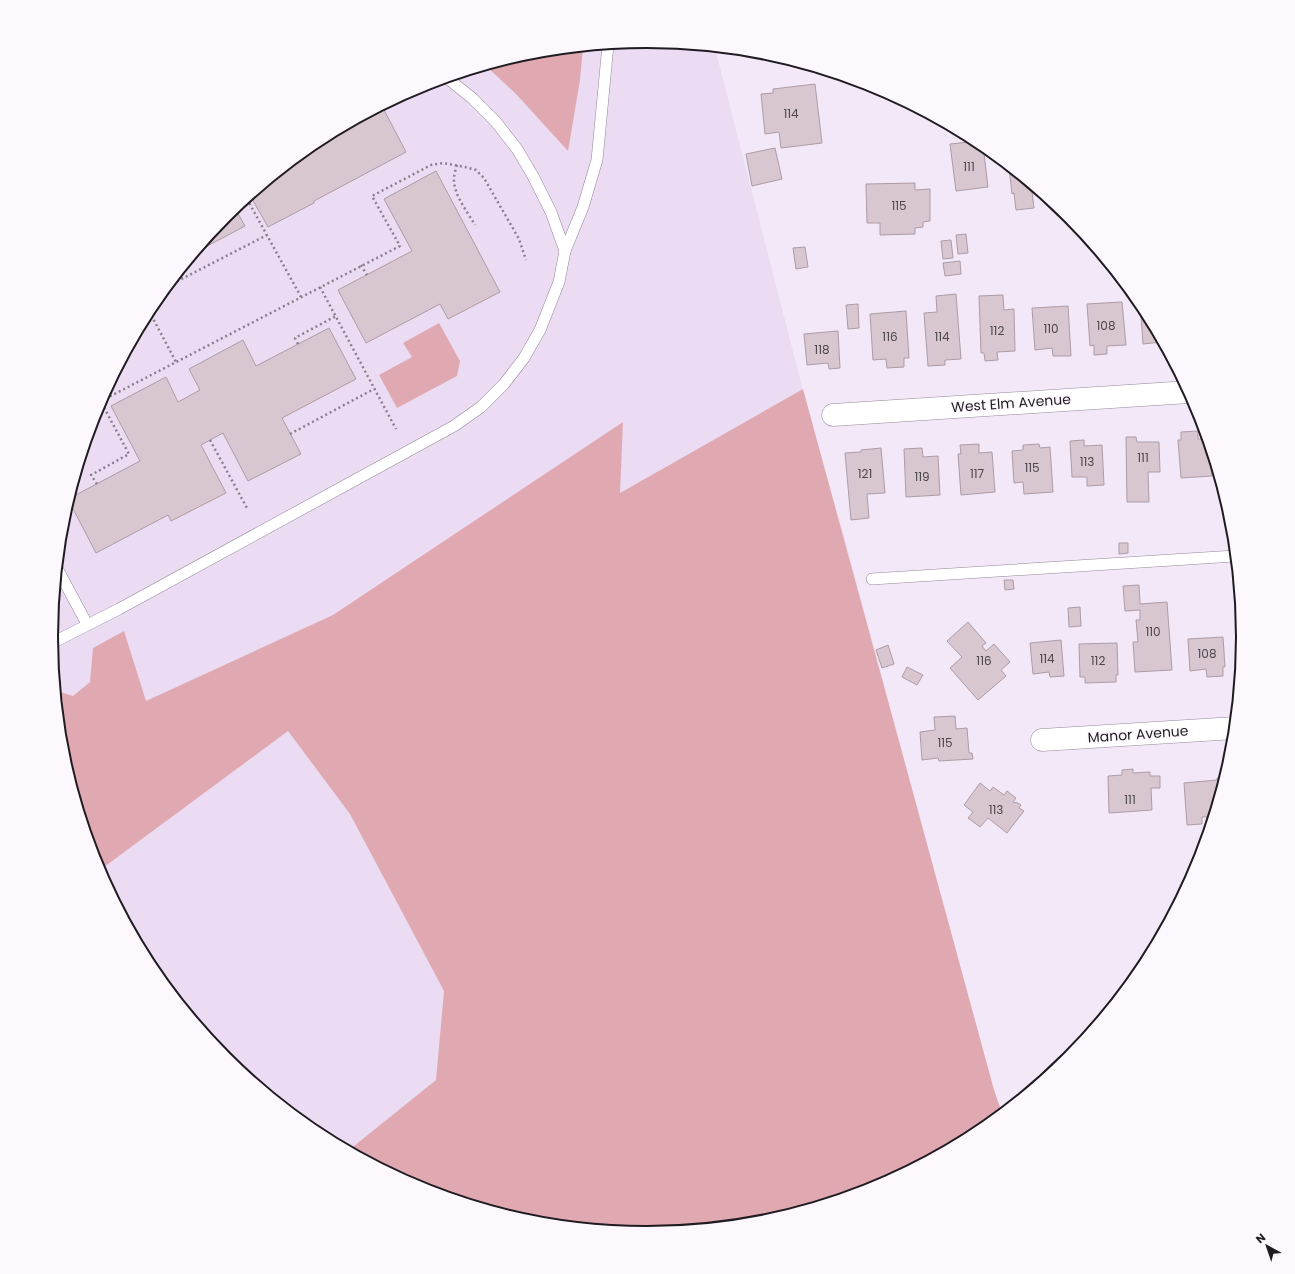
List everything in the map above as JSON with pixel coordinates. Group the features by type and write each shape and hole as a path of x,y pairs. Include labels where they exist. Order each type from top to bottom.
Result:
{"street":[{"name":"West Elm Avenue","path":"833,415 1183,392"},
{"name":"Manor Avenue","path":"1042,740 1229,728"}],"lane":[{"path":"58,640 118,609 454,426 481,407 504,384 520,364 540,330 559,282 566,251 583,207 597,160 608,49"},
{"path":"451,82 472,98 496,122 517,149 533,176 551,212 566,251"},
{"path":"872,579 1230,556"},
{"path":"62,578 87,624"}],"path":[{"path":"110,396 320,286 400,246 372,196 431,165 443,163 457,165 476,170 484,178 519,239 526,260"},
{"path":"457,165 454,178 456,188 475,225"},
{"path":"249,203 301,297"},
{"path":"178,281 267,235"},
{"path":"361,265 367,275"},
{"path":"320,286 396,429"},
{"path":"298,344 295,338 336,316"},
{"path":"152,318 176,362"},
{"path":"290,434 374,389"},
{"path":"97,484 91,475 130,454 105,408"},
{"path":"210,440 248,510"}],"shaded area":[{"path":"609,49 686,49 716,52 816,441 842,529 994,1090 1000,1108 975,1127 908,1165 837,1195 762,1215 686,1225 609,1225 571,1221 533,1215 458,1195 387,1165 353,1147 320,1127 259,1080 231,1053 180,996 137,931 119,898 103,862 90,826 70,752 60,676 58,637 60,598 70,522 90,448 103,412 119,376 137,342 158,310 180,278 231,221 259,194 320,147 387,109 422,93 458,79 495,68 533,59"},
{"path":"583,52 580,80 568,151 516,94 490,70 533,59"},
{"path":"439,323 460,361 457,376 397,408 379,375 412,357 403,343"},
{"path":"803,389 994,1090 1000,1108 975,1127 942,1147 873,1181 837,1195 762,1215 686,1225 648,1226 609,1225 533,1215 458,1195 387,1165 353,1147 436,1080 444,991 350,814 288,731 105,866 90,826 70,752 62,692 73,696 90,682 93,648 124,631 146,701 333,615 623,422 620,493"}],"building":[{"path":"815,84 822,143 781,148 779,132 765,134 761,94 773,93 773,89"},
{"path":"384,110 406,152 268,227 253,200 320,147"},
{"path":"967,142 984,154 988,187 956,191 950,144"},
{"path":"775,148 782,179 752,186 746,154"},
{"path":"436,171 500,292 448,319 440,304 366,343 338,290 412,251 384,199"},
{"path":"1010,173 1033,192 1032,192 1034,208 1016,210 1014,193 1012,194"},
{"path":"915,183 915,190 930,189 930,221 923,222 923,227 915,228 915,234 880,235 880,223 867,223 866,184"},
{"path":"238,214 245,226 208,246"},
{"path":"966,234 968,253 958,254 956,235"},
{"path":"951,240 953,258 943,259 941,241"},
{"path":"805,247 808,267 796,269 793,248"},
{"path":"960,261 961,274 945,276 943,263"},
{"path":"956,294 961,359 945,360 945,365 928,366 924,313 937,312 936,296"},
{"path":"1003,295 1004,310 1014,309 1015,351 997,352 998,360 985,361 984,353 981,353 979,296"},
{"path":"1122,302 1126,345 1107,346 1107,354 1094,355 1094,345 1090,346 1087,304"},
{"path":"858,304 859,328 848,329 846,305"},
{"path":"1068,306 1071,356 1053,356 1052,348 1035,350 1032,308"},
{"path":"906,311 909,358 904,358 904,367 887,368 886,359 873,360 870,314"},
{"path":"1141,316 1158,342 1143,344"},
{"path":"329,328 356,379 282,418 301,454 248,481 223,433 201,445 226,493 171,521 168,515 96,553 73,509 77,494 140,461 111,406 166,377 178,402 200,390 189,369 243,340 256,366"},
{"path":"838,331 840,368 829,369 828,363 807,365 804,334"},
{"path":"1198,431 1198,439 1202,439 1212,476 1181,478 1178,440 1181,440 1181,432"},
{"path":"1126,437 1136,437 1137,442 1159,442 1160,472 1148,472 1149,502 1127,502"},
{"path":"1084,440 1084,446 1102,445 1104,485 1087,486 1087,477 1072,477 1070,441"},
{"path":"979,444 979,453 992,452 995,492 961,495 958,454 961,454 960,445"},
{"path":"1039,444 1040,448 1050,447 1053,492 1024,494 1023,482 1014,483 1012,451 1023,450 1023,445"},
{"path":"881,448 885,493 867,494 869,518 851,520 845,453 861,452 861,450"},
{"path":"922,448 923,457 938,456 940,495 906,497 904,449"},
{"path":"1119,543 1128,543 1128,553 1119,554"},
{"path":"1004,580 1013,580 1014,589 1005,590"},
{"path":"1139,585 1140,604 1167,602 1172,670 1135,672 1133,642 1138,642 1136,620 1140,620 1140,610 1125,611 1123,586"},
{"path":"1080,607 1081,626 1069,627 1068,608"},
{"path":"968,622 986,643 982,646 986,651 994,644 1010,662 1001,670 1006,676 978,700 950,668 962,657 947,641"},
{"path":"1223,637 1225,667 1223,667 1223,676 1207,677 1206,669 1190,671 1188,639"},
{"path":"1061,640 1064,676 1050,677 1049,672 1033,674 1030,643"},
{"path":"1117,643 1118,675 1116,675 1116,682 1085,683 1085,677 1080,677 1079,644"},
{"path":"888,645 894,664 882,668 876,650"},
{"path":"907,667 923,675 917,685 902,677"},
{"path":"955,716 956,729 967,728 969,753 972,753 973,759 939,761 938,758 922,760 920,732 935,730 934,717"},
{"path":"1133,769 1133,773 1150,772 1150,776 1160,776 1160,788 1151,788 1152,810 1109,813 1108,776 1122,775 1122,770"},
{"path":"1217,778 1219,778 1208,817 1202,817 1202,824 1187,825 1184,783 1217,780"},
{"path":"980,783 990,791 993,787 1004,795 1007,791 1016,798 1013,802 1021,805 1019,808 1024,811 1007,833 988,818 980,827 968,818 973,812 964,805"}]}
